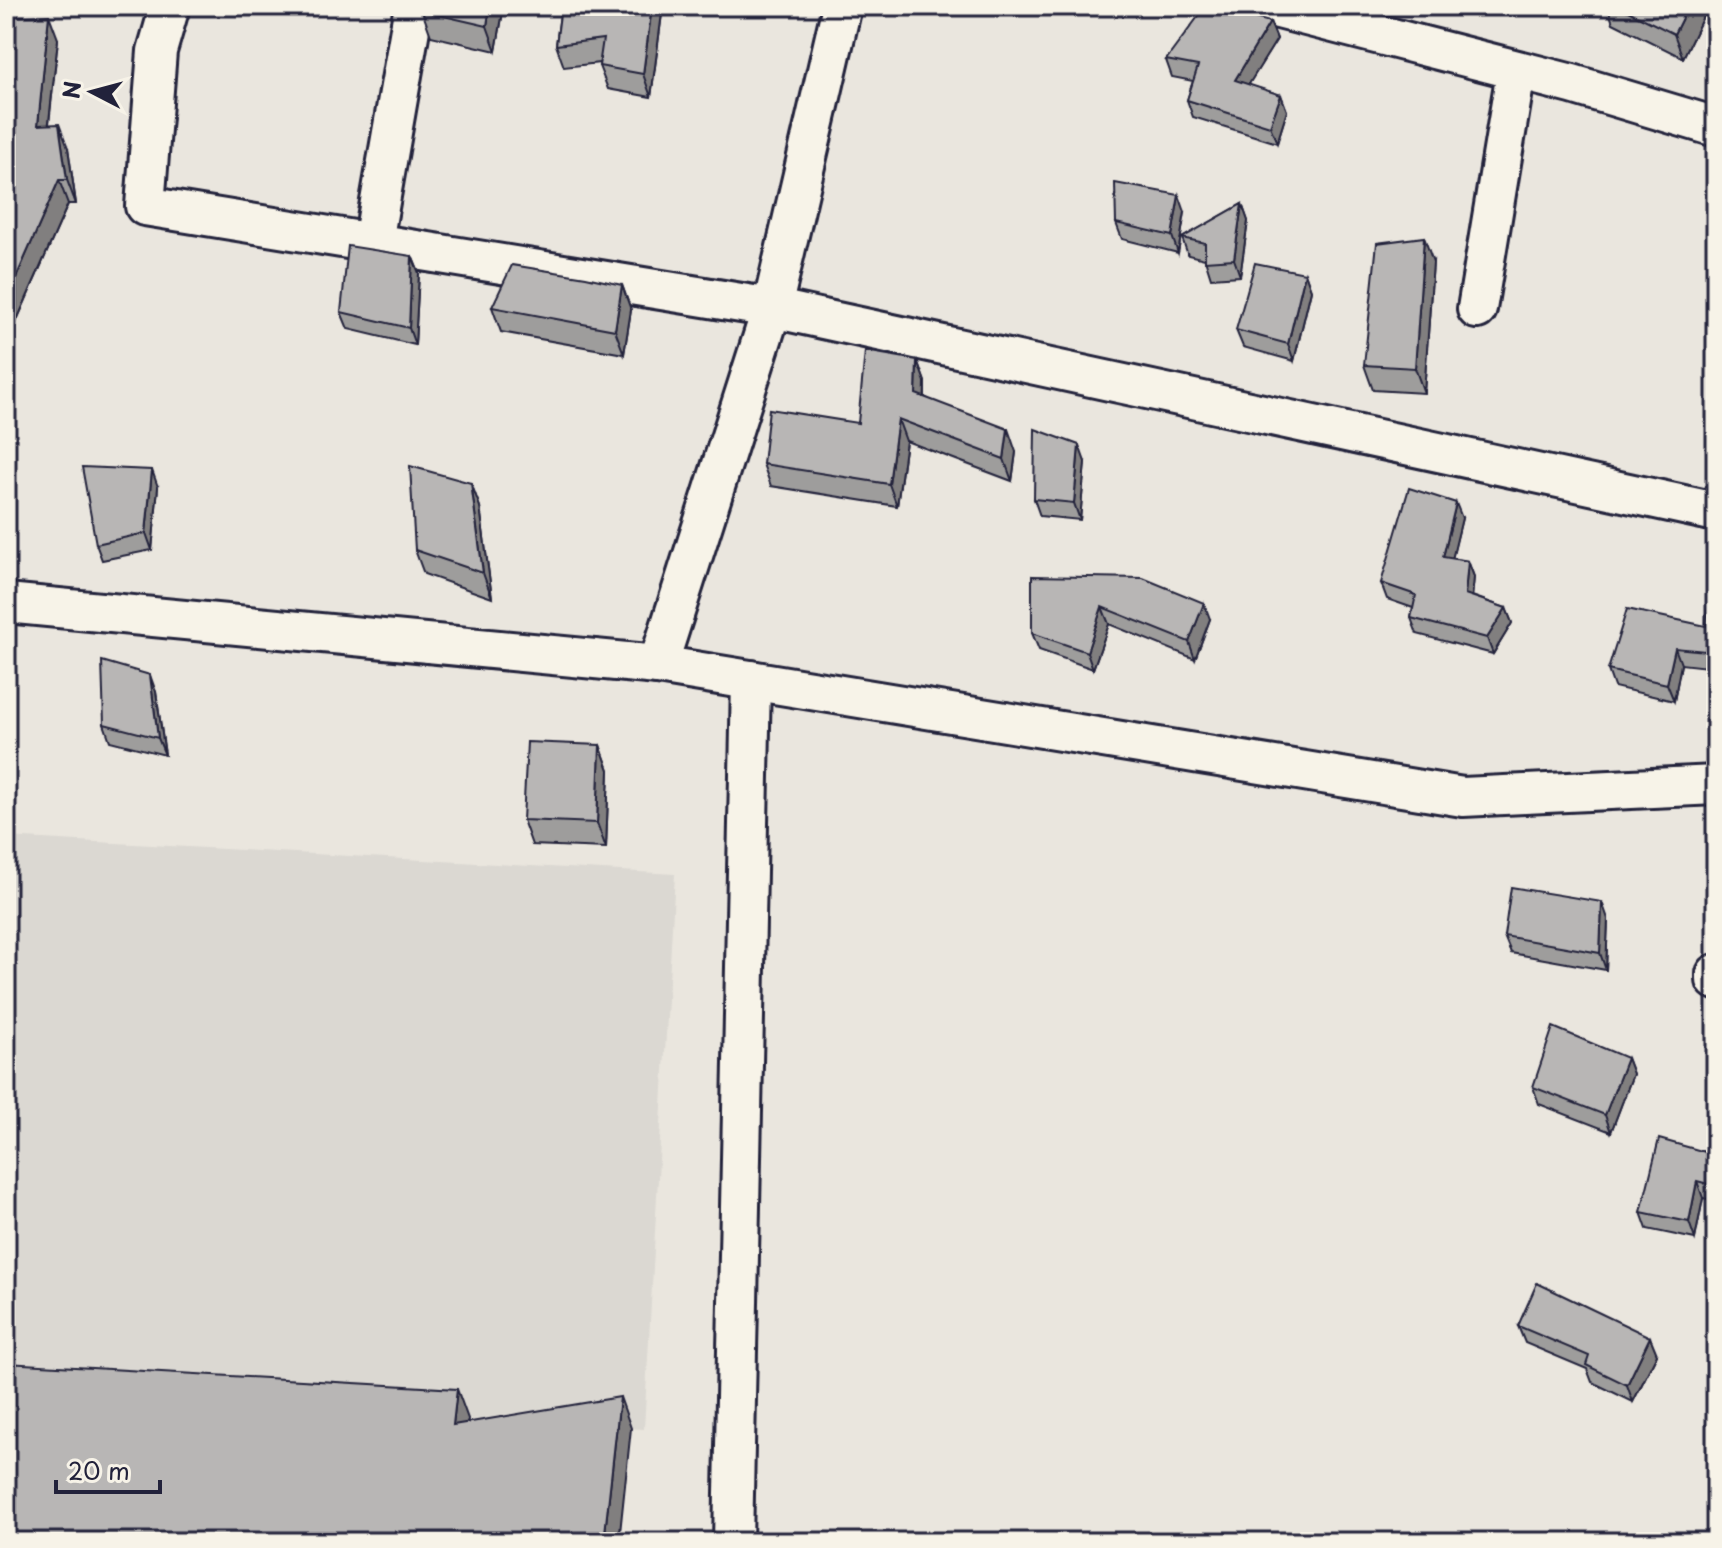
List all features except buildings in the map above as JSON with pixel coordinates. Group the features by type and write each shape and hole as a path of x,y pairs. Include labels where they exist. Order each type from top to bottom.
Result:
{"street":[{"path":"170,6 157,51 145,206 772,308 1716,512"},
{"path":"373,242 414,6"},
{"path":"658,665 772,308 842,6"},
{"path":"1267,6 1572,84 1716,127"},
{"path":"1477,309 1516,72"},
{"path":"6,603 658,665 1463,797 1716,785"},
{"path":"733,1542 751,680"},
{"path":"1716,974 1716,980"}],"shaded area":[{"path":"6,837 675,874 644,1429 6,1394"}]}
